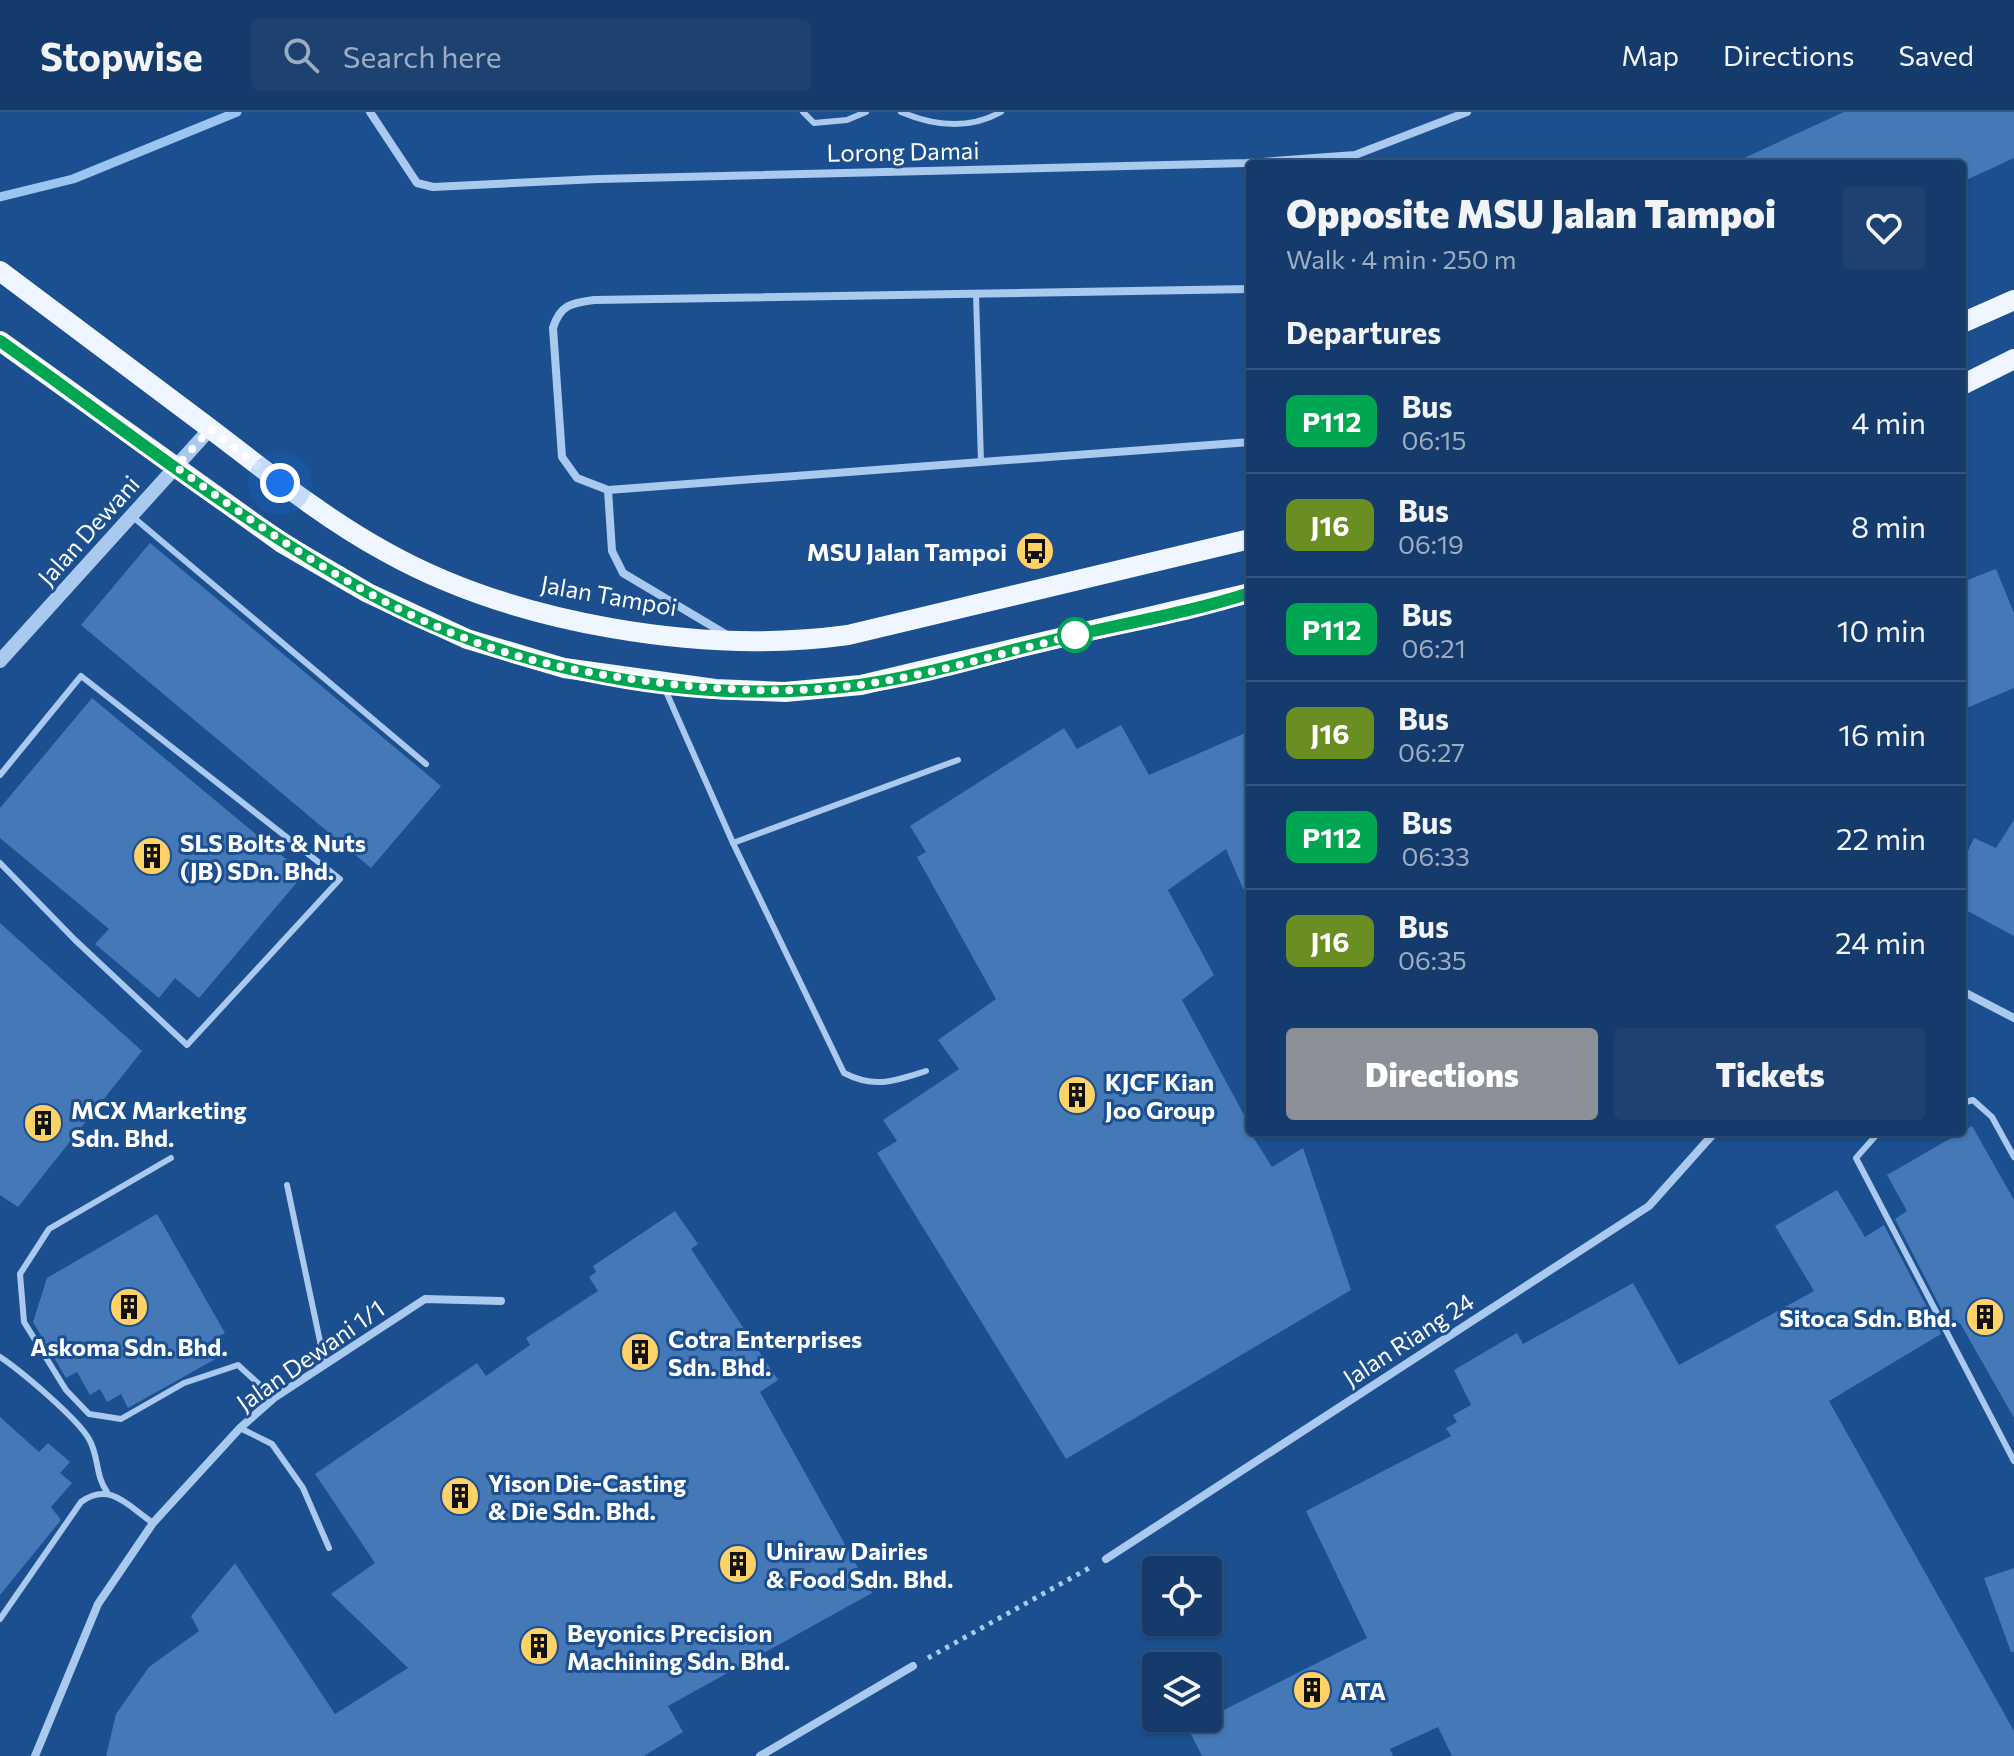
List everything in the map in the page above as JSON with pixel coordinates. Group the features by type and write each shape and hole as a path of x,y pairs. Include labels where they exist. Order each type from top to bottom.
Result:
{"main road":[{"name":"Jalan Tampoi","path":"0,271 303,501 387,553 480,593 568,619 736,640 798,642 848,635 1246,540"},
{"path":"1966,321 2014,300"},
{"path":"0,341 282,543 368,593 467,639 564,668 662,683 785,692 861,685 1246,595"},
{"path":"1966,383 2014,359"}],"street":[{"name":"Lorong Damai","path":"370,112 417,183 433,187 598,179 1246,163"},
{"name":"Lorong Damai","path":"1288,160 1355,155 1467,112"},
{"path":"1246,289 569,303 558,312 553,328 562,457 577,478 608,490 1246,442"},
{"name":"Jalan Dewani","path":"1,660 210,429"},
{"path":"608,490 612,551 623,573 736,640"},
{"path":"1966,993 2014,1018"},
{"name":"Jalan Riang 24","path":"1106,1559 1649,1206 1711,1136"},
{"name":"Jalan Dewani 1/1","path":"35,1756 98,1604 153,1523 240,1428 274,1398 425,1299 501,1301"},
{"path":"760,1756 913,1666"}],"lane":[{"path":"805,115 814,123 847,120 866,112"},
{"path":"901,112 954,126 989,119 1001,112"},
{"path":"976,294 981,462"},
{"path":"130,514 426,764"},
{"path":"0,775 81,676 340,879 187,1045 75,940 0,863"},
{"path":"662,683 733,843 844,1073 863,1083 883,1085 926,1071"},
{"path":"733,843 958,760"},
{"path":"1966,1102 1973,1100 1992,1117 2014,1157"},
{"path":"1875,1136 1856,1158 2014,1461"},
{"path":"171,1158 49,1229 20,1274 24,1322 66,1390 89,1414 121,1419 184,1383 238,1365 274,1398"},
{"path":"287,1185 325,1365"},
{"path":"0,1357 22,1371 90,1440 98,1480 107,1492 153,1523"},
{"path":"240,1428 272,1444 303,1488 329,1548"},
{"path":"0,1619 81,1502 95,1492 107,1492"}],"path":[{"path":"913,1666 1106,1559"}],"building":[{"path":"1844,112 2014,112 2014,158 1966,180 1966,160 1740,160"},
{"path":"150,543 441,786 371,868 81,625"},
{"path":"1996,569 2014,613 2014,688 1966,708 1966,580"},
{"name":"SLS Bolts & Nuts (JB) SDn. Bhd.","path":"92,698 304,874 199,998 175,978 159,998 95,944 109,929 0,838 0,808"},
{"name":"KJCF Kian Joo Group","path":"1121,725 1149,775 1246,733 1246,896 1226,849 1168,890 1214,975 1182,1000 1246,1119 1246,1136 1253,1136 1272,1167 1303,1148 1351,1290 1066,1459 877,1153 897,1141 883,1120 959,1069 938,1040 996,999 917,857 926,852 910,826 1064,728 1077,749"},
{"path":"2014,820 2014,936 1966,910 1966,855 1974,838 1996,848"},
{"name":"MCX Marketing Sdn. Bhd.","path":"0,923 142,1051 18,1207 0,1195"},
{"name":"Sitoca Sdn. Bhd.","path":"1972,1126 2014,1200 2014,1418 1960,1323 1951,1328 1895,1219 1907,1211 1887,1175 1955,1136 1966,1136 1966,1129"},
{"path":"1837,1190 1865,1237 1884,1225 1941,1334 1829,1401 2014,1731 2014,1756 1452,1756 1438,1727 1390,1749 1393,1756 1202,1756 1190,1732 1222,1732 1222,1711 1367,1638 1306,1511 1451,1436 1446,1428 1457,1422 1453,1415 1471,1405 1454,1370 1517,1333 1523,1344 1633,1283 1679,1365 1814,1291 1775,1226"},
{"path":"675,1211 698,1244 691,1249 778,1380 760,1392 872,1593 668,1706 683,1732 644,1756 106,1756 116,1714 149,1667 199,1631 191,1616 235,1563 335,1714 408,1668 331,1594 375,1563 315,1474 477,1363 486,1376 530,1345 526,1338 598,1291 589,1277 596,1272 593,1266"},
{"name":"Askoma Sdn. Bhd.","path":"157,1214 225,1333 210,1341 219,1357 128,1408 121,1394 107,1402 100,1389 90,1395 77,1372 66,1378 33,1322 47,1278"},
{"name":"Askoma Sdn. Bhd.","path":"0,1417 39,1452 48,1443 70,1462 60,1473 72,1483 51,1507 61,1520 0,1595"},
{"path":"2014,1568 2014,1652 2011,1652 1984,1578"}],"waterway":[{"path":"0,197 73,179 237,112"}],"bus line":[{"name":"P112","path":"0,341 282,543 368,593 467,639 564,668 715,689 785,692 861,685 1246,594"}],"place":[{"name":"MSU Jalan Tampoi","path":"1035,551"},
{"name":"SLS Bolts & Nuts (JB) SDn. Bhd.","path":"152,856"},
{"name":"KJCF Kian Joo Group","path":"1077,1095"},
{"name":"MCX Marketing Sdn. Bhd.","path":"43,1123"},
{"name":"Askoma Sdn. Bhd.","path":"129,1307"},
{"name":"Sitoca Sdn. Bhd.","path":"1985,1317"},
{"name":"Cotra Enterprises Sdn. Bhd.","path":"640,1352"},
{"name":"Yison Die-Casting & Die Sdn. Bhd.","path":"460,1496"},
{"name":"Uniraw Dairies & Food Sdn. Bhd.","path":"738,1564"},
{"name":"Beyonics Precision Machining Sdn. Bhd.","path":"539,1646"},
{"name":"ATA","path":"1312,1690"}],"route":[{"path":"280,483 210,429 176,467 282,543 368,593 467,639 564,668 715,689 785,692 861,685 1089,632 1075,635"}]}
